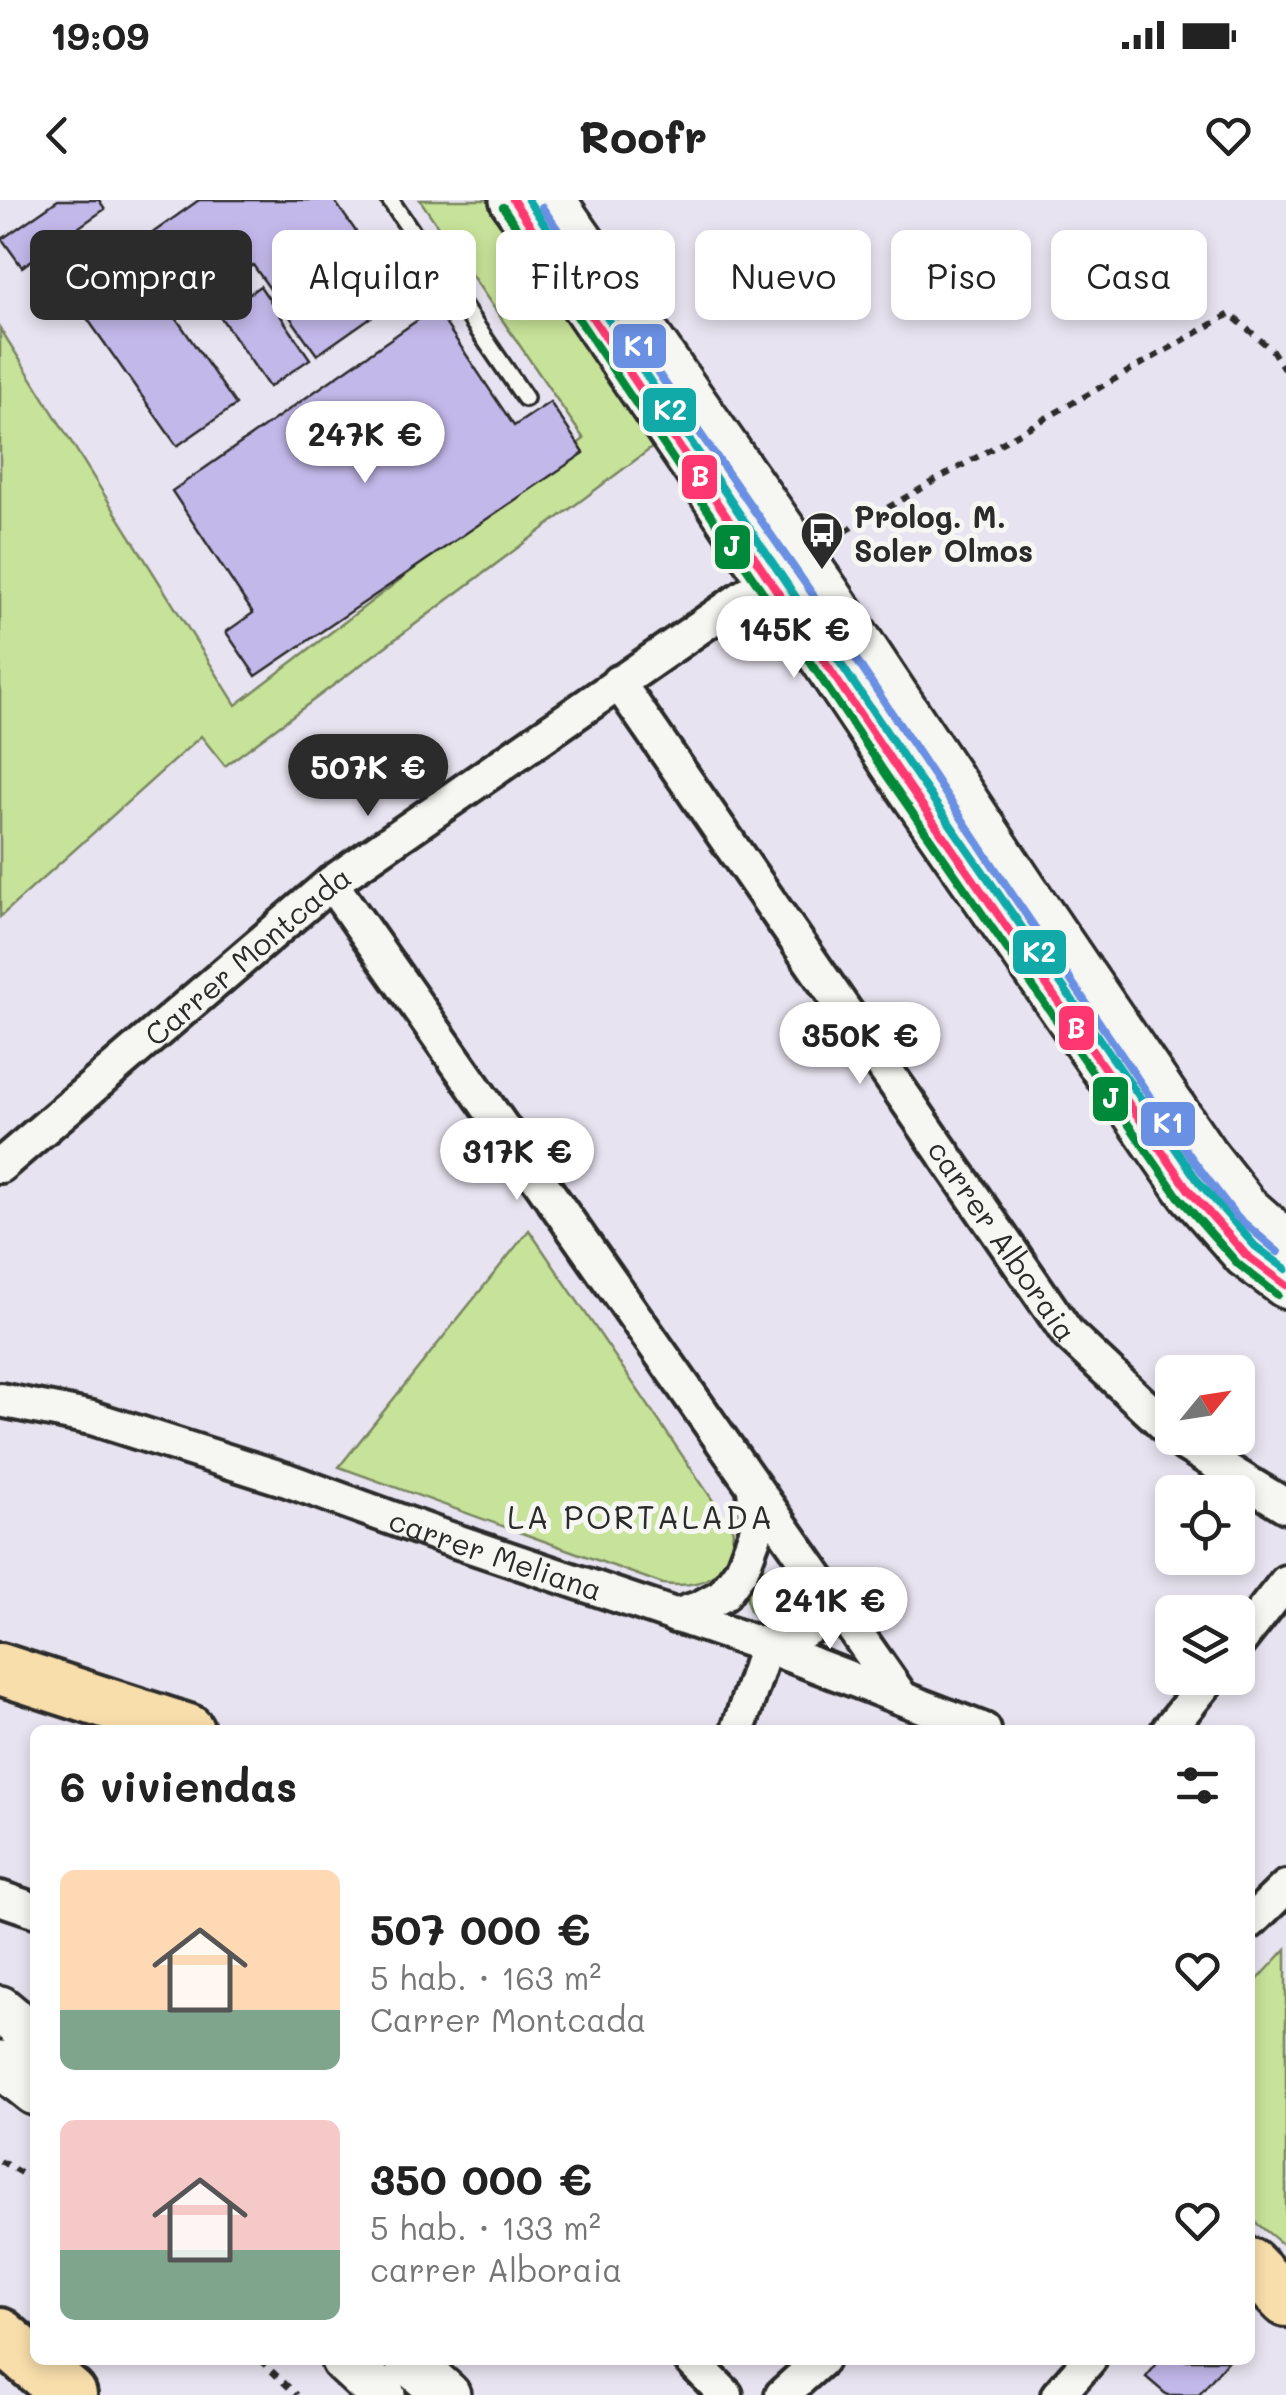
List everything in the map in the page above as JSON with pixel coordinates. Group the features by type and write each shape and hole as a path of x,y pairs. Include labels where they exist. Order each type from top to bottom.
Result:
{"highway":[{"path":"0,2335 30,2361"},
{"path":"35,2365 70,2395"}],"main road":[{"path":"514,200 785,567 1203,1153 1246,1207 1286,1244"},
{"path":"552,200 785,567 897,769 1188,1188 1246,1255 1286,1286"},
{"path":"0,1669 173,1725"},
{"path":"0,1698 89,1725"},
{"path":"0,2009 30,2034"},
{"path":"0,2064 30,2088"},
{"path":"1255,2269 1286,2301"},
{"path":"1255,2307 1286,2337"},
{"path":"349,2365 382,2395"},
{"path":"414,2365 447,2395"}],"street":[{"name":"Carrer Montcada","path":"0,1166 331,883 785,567"},
{"name":"carrer Alboraia","path":"618,682 1068,1334 1155,1416"},
{"path":"331,883 903,1700"},
{"name":"carrer Meliana","path":"0,1400 92,1418 252,1469 766,1646 970,1725"},
{"name":"carrer Alboraia","path":"1202,1455 1286,1506"},
{"path":"675,1616 724,1595 742,1569 757,1529 754,1487"},
{"path":"1255,1621 1286,1582"},
{"path":"740,1725 766,1646 792,1638 816,1624 825,1591"},
{"path":"1172,1725 1196,1695"},
{"path":"1255,1916 1286,1886"},
{"path":"0,1898 30,1908"},
{"path":"696,2365 726,2395"},
{"path":"782,2395 815,2365"},
{"path":"1058,2395 1085,2365"}],"lane":[{"path":"390,200 525,398"}],"path":[{"path":"785,567 1230,314 1272,350 1286,372"},
{"path":"0,2160 30,2178"},
{"path":"265,2365 297,2395"}],"green space":[{"path":"420,200 499,200 519,230 496,230 496,311 476,282 476,230 441,230"},
{"path":"502,320 580,320 661,441 225,766 201,736 0,917 0,328 236,705 584,439"},
{"path":"529,1230 733,1530 727,1558 713,1576 691,1584 663,1584 339,1467"},
{"path":"777,1567 798,1576 807,1597 798,1618 777,1627 756,1618 747,1597 756,1576"},
{"path":"1286,1949 1286,2247 1255,2222 1255,1983"}],"building":[{"path":"58,200 99,200 105,209 75,230 30,230 30,261 22,267 2,239"},
{"path":"199,200 334,200 355,230 272,230 272,292 252,266 252,230 157,230"},
{"path":"260,286 272,304 272,320 283,320 310,359 269,387 222,320 252,320 252,292"},
{"path":"88,320 177,320 236,405 177,446"},
{"path":"292,320 367,320 317,355"},
{"path":"418,320 443,320 514,426 550,402 584,453 256,676 226,632 253,613 172,491"},
{"path":"1156,2365 1224,2365 1199,2395 1167,2395 1146,2377"}],"transit line":[{"name":"B","path":"513,200 897,769 1188,1189 1246,1255 1286,1285"},
{"name":"K2","path":"528,200 907,762 1198,1181 1255,1246 1286,1269"},
{"name":"J","path":"503,207 887,776 1178,1196 1238,1264 1278,1295"},
{"name":"K1","path":"542,207 818,602 1193,1160 1236,1216 1278,1252"}],"place":[{"name":"Prolog. M. Soler Olmos","path":"822,571"}],"district":[{"name":"LA PORTALADA","path":"641,1516"}]}
